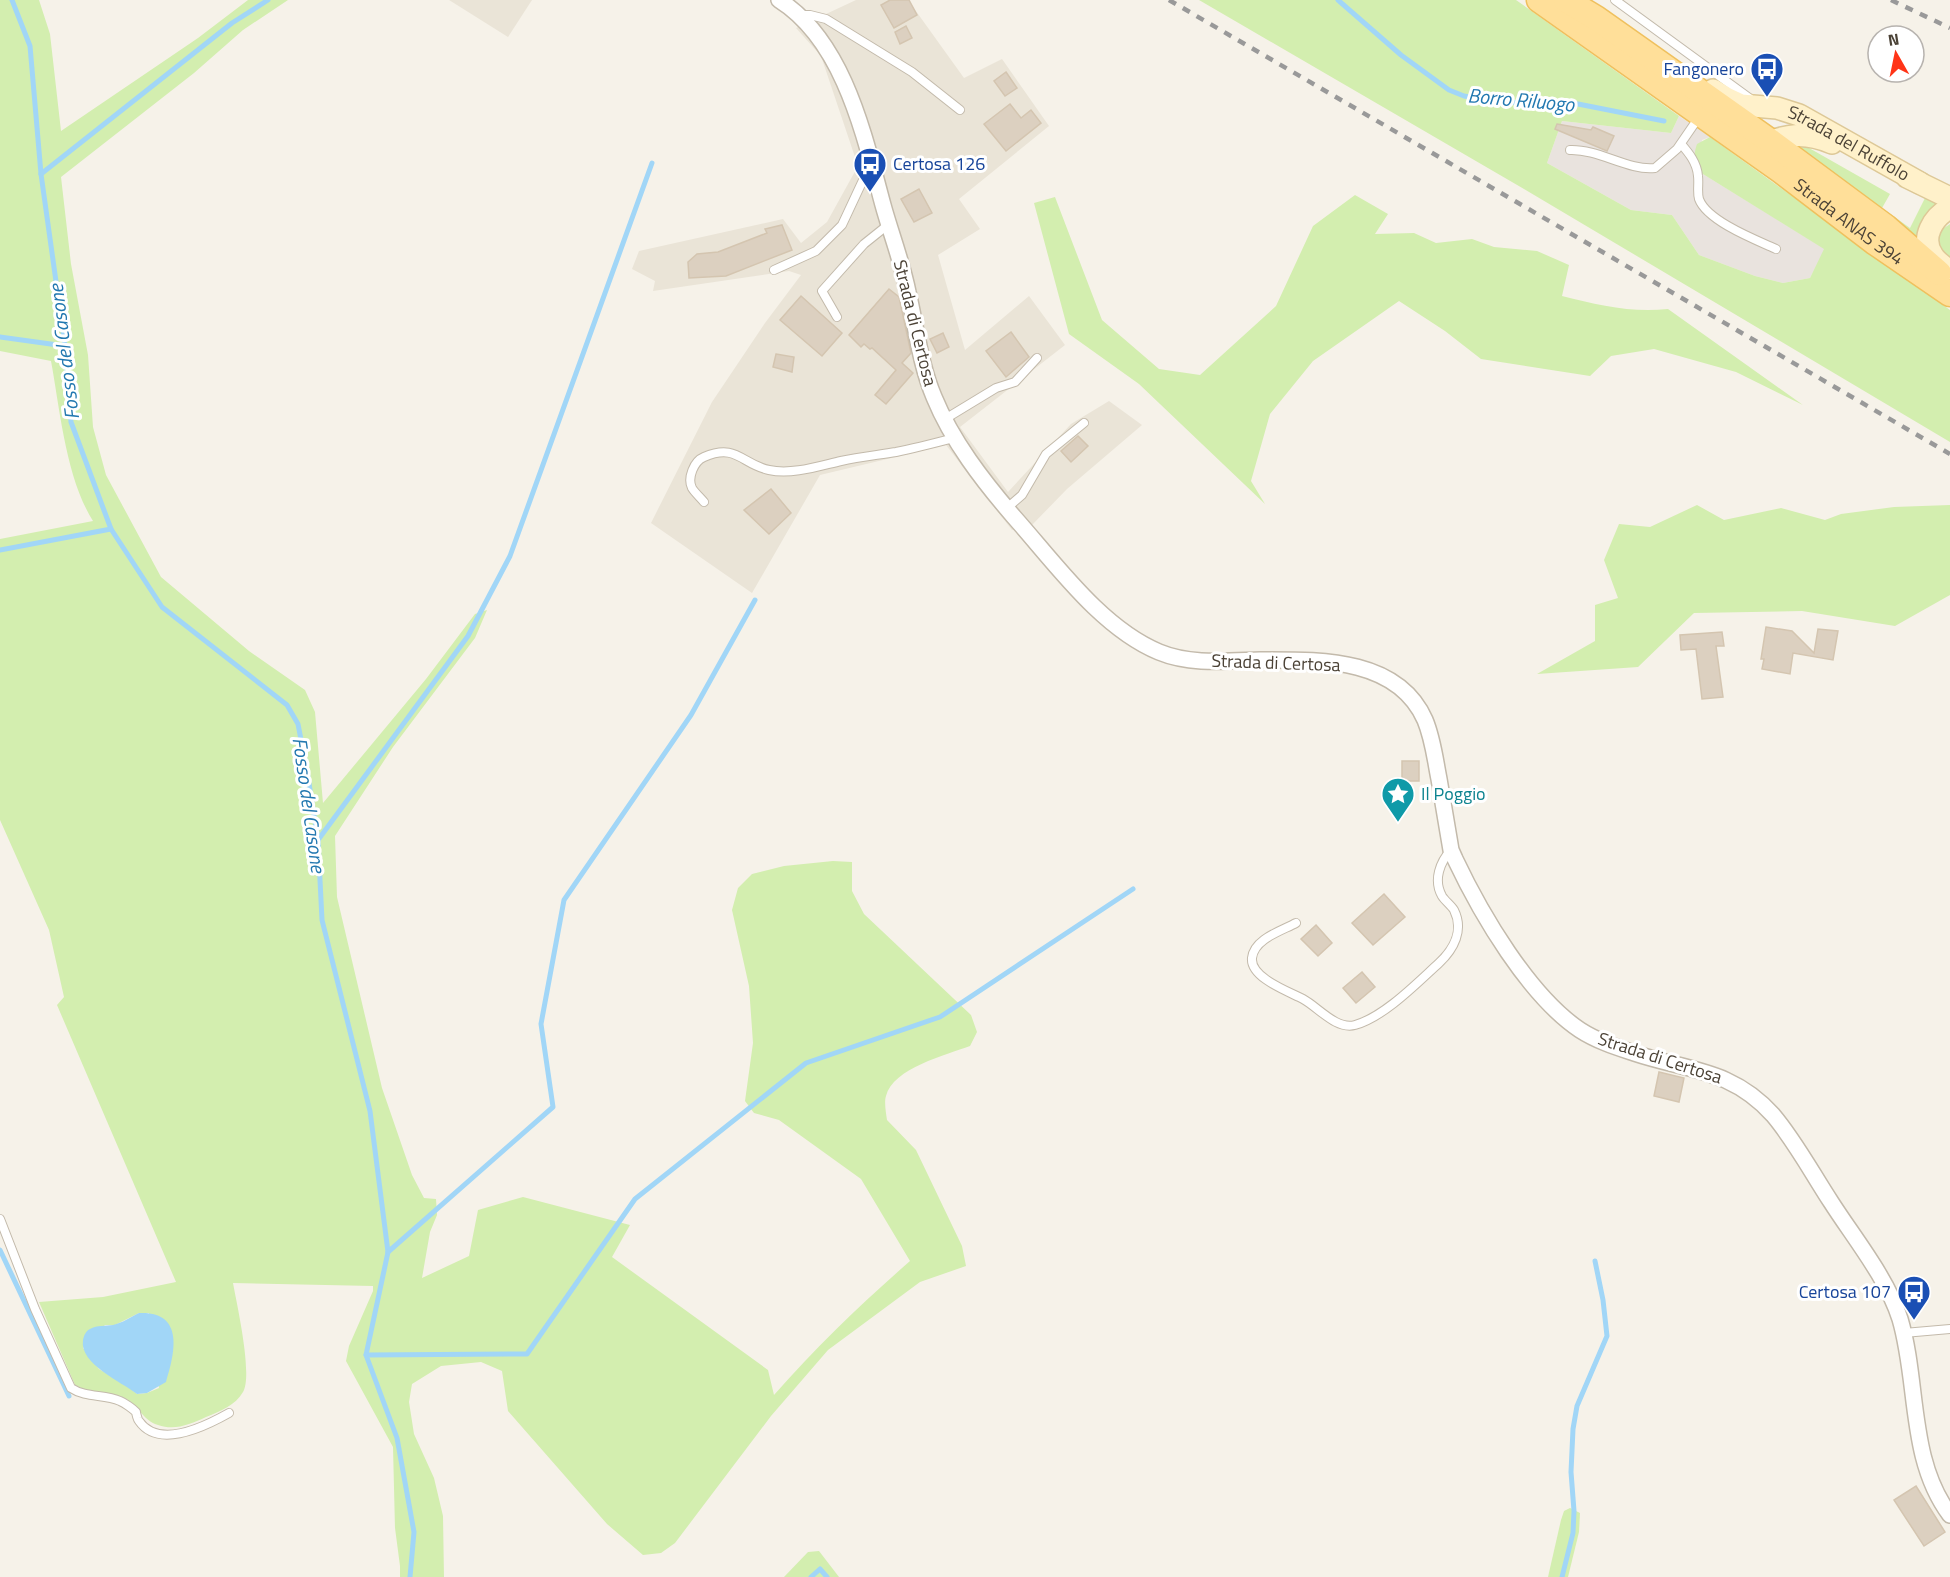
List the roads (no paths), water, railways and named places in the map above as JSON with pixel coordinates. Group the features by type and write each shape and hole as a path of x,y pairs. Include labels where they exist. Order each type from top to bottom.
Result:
{"main road":[{"path":"1539,0 1701,114 1758,140"},
{"path":"1566,0 1596,18 1758,140"},
{"name":"Strada ANAS 394","path":"1758,140 1895,234 1950,282"},
{"name":"Strada ANAS 394","path":"1758,140 1881,247 1950,294"}],"street":[{"name":"Strada di Certosa","path":"779,0 801,15 814,29 832,56 859,122 903,267 927,378 954,438 1007,508 1096,608 1128,635 1153,649 1171,656 1203,660 1290,660 1338,664 1379,675 1402,687 1420,711 1430,736 1451,850 1472,892 1512,957 1538,990 1570,1022 1589,1035 1637,1054 1729,1080 1756,1098 1773,1116 1884,1283 1893,1300 1904,1333 1917,1425 1928,1468 1934,1488 1950,1515"},
{"name":"Strada del Ruffolo","path":"1596,18 1651,45 1726,98 1741,105 1790,112 1811,121 1920,183"},
{"name":"Strada del Ruffolo","path":"1770,108 1764,116 1758,140 1798,135 1819,138 1950,198"},
{"path":"1950,208 1933,221 1928,241 1932,255 1950,271"}],"lane":[{"path":"1615,0 1770,108"},
{"path":"801,15 826,19 912,72 960,110"},
{"path":"1570,150 1594,152 1649,168 1660,165 1681,144 1701,114"},
{"path":"1681,144 1694,163 1698,177 1699,197 1705,208 1712,215 1739,231 1776,249"},
{"path":"774,270 816,251 842,225 872,162"},
{"path":"837,317 822,291 864,244 889,224"},
{"path":"945,419 996,388 1015,382 1037,358"},
{"path":"1007,508 1022,495 1046,454 1084,423"},
{"path":"704,502 692,487 691,477 695,465 702,458 722,452 732,452 767,470 781,471 898,452 954,438"},
{"path":"1296,923 1257,944 1252,955 1252,963 1273,986 1304,999 1335,1022 1353,1026 1374,1016 1399,999 1442,961 1454,946 1459,928 1454,910 1442,895 1438,880 1443,859 1451,850"},
{"path":"0,1219 34,1309 71,1388 79,1394 103,1396 120,1401 135,1412 139,1421 154,1433 180,1434 207,1425 229,1413"},
{"path":"1904,1333 1950,1329"}],"water":[{"path":"139,1313 154,1314 164,1319 170,1326 174,1347 166,1382 147,1393 137,1394 94,1364 84,1349 83,1340 85,1333 90,1329 113,1325"}],"waterway":[{"name":"Fosso del Casone","path":"12,0 30,46 41,174 65,346 71,422 111,529 162,607 287,705 298,724 318,840 322,920 370,1111 388,1252 366,1355 397,1438 414,1532 410,1577"},
{"path":"41,174 232,23 268,0"},
{"name":"Borro Riluogo","path":"1338,0 1401,55 1449,90 1464,96 1495,102 1578,104 1664,121"},
{"path":"318,840 468,636 510,556 652,163"},
{"path":"0,337 65,346"},
{"path":"0,550 111,529"},
{"path":"388,1252 553,1107 541,1024 564,900 691,715 755,600"},
{"path":"366,1355 527,1354 635,1199 806,1063 940,1017 1133,889"},
{"path":"0,1250 69,1396"},
{"path":"1562,1577 1573,1533 1571,1472 1573,1429 1577,1406 1607,1336 1595,1261"},
{"path":"811,1577 820,1569 827,1577"}],"railway":[{"path":"1169,0 1950,454"},
{"path":"1891,0 1950,28"}],"place":[{"name":"Fangonero","path":"1767,98"},
{"name":"Certosa 126","path":"870,193"},
{"name":"Il Poggio","path":"1398,823"},
{"name":"Certosa 107","path":"1914,1321"}]}
